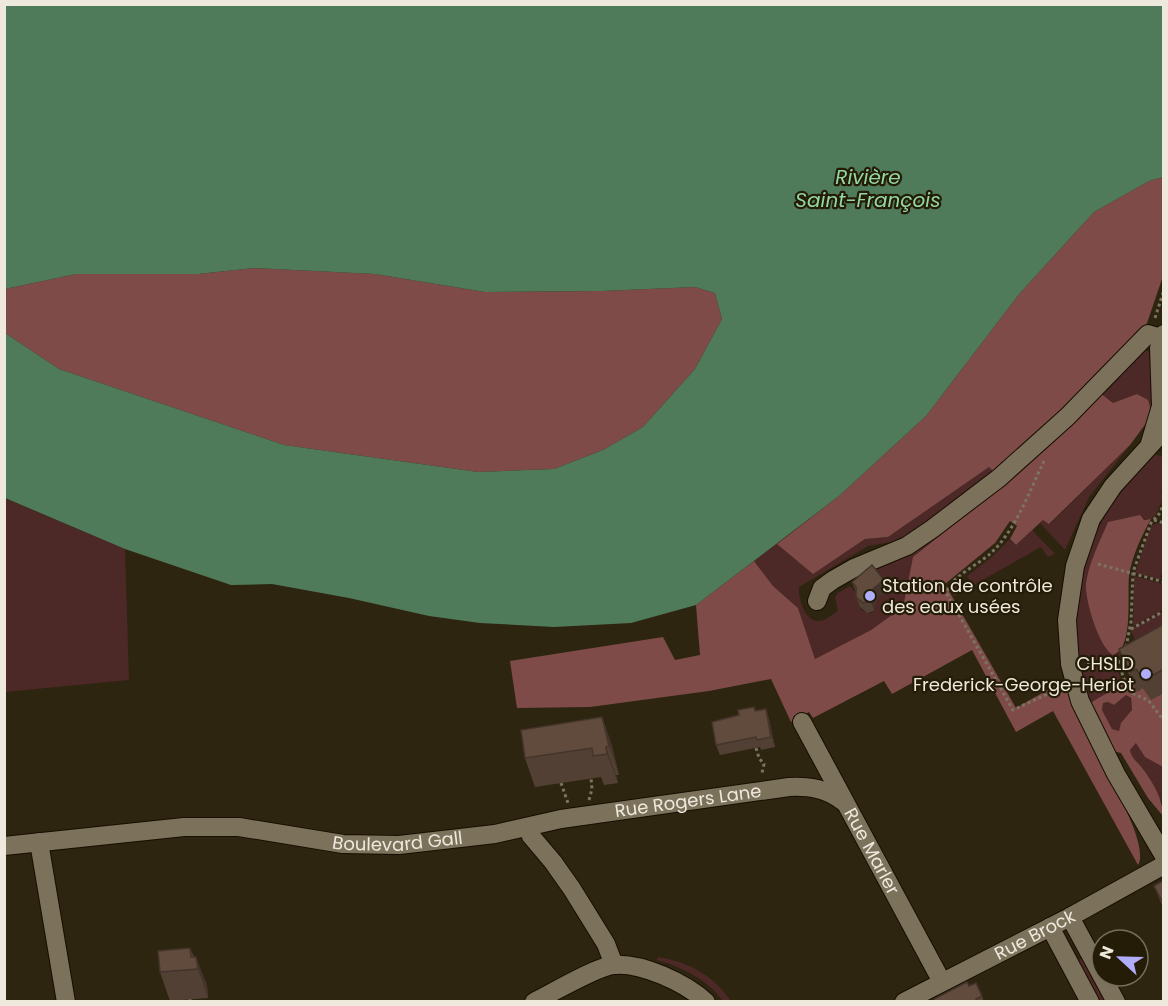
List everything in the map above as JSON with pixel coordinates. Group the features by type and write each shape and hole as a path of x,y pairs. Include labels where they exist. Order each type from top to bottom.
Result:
{"street":[{"path":"1150,446 1161,406 1157,335"},
{"path":"817,602 822,588 833,580 854,568 907,546 932,530 999,478 1157,335"},
{"path":"1164,430 1113,486 1085,533 1071,582 1067,636 1071,672 1087,717 1116,774 1164,856"},
{"name":"Rue Marler","path":"802,722 942,982"},
{"name":"Rue Rogers Lane","path":"528,828 561,819 789,787 812,787 824,790 844,802"},
{"name":"Boulevard Gall","path":"4,846 184,827 228,826 343,844 383,846 495,834 528,828"},
{"path":"528,828 531,836 576,895 609,950 614,965"},
{"path":"39,842 66,1002"},
{"name":"Rue Brock","path":"904,1002 1070,917 1164,865"},
{"path":"1070,917 1090,954"},
{"path":"1050,927 1090,1002"},
{"path":"534,1002 596,970 614,965 636,968 670,978 696,992 706,1002"},
{"path":"1108,988 1116,1002"}],"path":[{"path":"1157,335 1164,290"},
{"path":"1048,453 1017,517 1003,540 990,554 951,584 947,594 1013,711 1054,691 1065,695"},
{"path":"1079,663 1118,661 1122,657 1130,629 1133,574 1137,557 1164,502"},
{"path":"1154,520 1164,523"},
{"path":"1098,564 1164,580"},
{"path":"1130,629 1164,611"},
{"path":"1125,651 1131,647"},
{"path":"1118,661 1127,688 1148,700 1163,720"},
{"path":"756,748 764,764 762,771 764,778"},
{"path":"588,803 592,789 591,778"},
{"path":"561,783 569,806"}],"shaded area":[{"path":"1163,177 1163,276 1145,329 997,475 989,467 888,537 865,539 813,574 777,544 839,496 926,416 1020,293 1094,212 1149,181"},
{"path":"254,268 375,274 485,292 695,287 715,293 722,319 695,369 643,427 603,450 554,469 478,472 284,445 59,369 5,333 5,289 76,274 198,274"},
{"path":"1141,350 1148,351 1154,365 1155,388 1151,410 1113,403 1099,392"},
{"path":"1099,392 1113,403 1137,394 1148,400 1151,410 1147,422 1130,445 1049,524 1043,520 1016,545 1010,539 1017,526 1010,521 995,543 945,584 1016,708 1065,680 1078,719 1119,796 1137,837 1140,853 1138,865 1053,711 1016,732 972,650 892,694 884,681 813,718 809,712 791,722 771,679 709,691 590,707 517,708 510,661 663,637 675,660 700,655 696,605 754,561 773,586 798,608 815,659 871,630 903,607 913,557 1005,484"},
{"path":"1130,445 1089,497 1065,550 1040,523 1043,520 1050,524"},
{"path":"1154,454 1164,457 1163,488 1161,490 1163,498 1156,515 1151,519 1108,522 1087,575 1086,590 1090,611 1103,643 1113,655 1118,654 1125,645 1117,658 1078,661 1077,599 1089,548 1115,501"},
{"path":"989,466 997,475 908,539 868,546 799,587 806,614 815,621 827,618 838,611 835,597 850,586 862,600 860,607 863,611 871,613 876,604 873,571 892,562 1005,484 913,557 903,607 871,630 815,659 798,608 773,586 754,561 777,543 813,573 865,539 888,537"},
{"path":"4,498 125,549 129,680 5,692"},
{"path":"1140,515 1144,520 1151,519 1137,547 1130,569 1128,620 1124,643 1120,651 1113,655 1103,643 1090,611 1086,590 1087,575 1108,522"},
{"path":"1157,523 1163,525 1163,574 1160,576 1162,580 1135,573 1151,526"},
{"path":"1032,530 1055,554 1048,557 1041,547 954,596 950,590 955,586 959,590 971,582 967,576 992,557 1010,539 1016,545"},
{"path":"1134,576 1163,584 1164,609 1133,626"},
{"path":"1163,611 1163,629 1137,644 1130,629"},
{"path":"1113,665 1123,684 1090,703 1080,667"},
{"path":"1131,679 1143,688 1151,699 1163,693 1163,767 1145,757 1136,743 1130,750 1157,791 1163,816 1148,798 1121,753 1112,751 1090,703","holes":["1126,695 1131,698 1132,710 1121,723 1119,731 1112,729 1102,710 1103,703 1108,702 1114,705"]},
{"path":"1126,695 1130,698 1132,710 1119,731 1112,729 1102,710 1103,703 1108,702 1114,705"},
{"path":"1137,742 1150,760 1163,767 1163,804 1142,767 1132,759 1130,750"},
{"path":"658,957 680,962 699,971 716,984 731,1001 723,1001 702,981 676,966 657,960"},
{"path":"1084,957 1090,968 1090,986 1079,965 1079,960"},
{"path":"1091,988 1102,988 1109,1001 1098,1001"}],"water":[{"name":"Rivière Saint-François","path":"5,4 1163,5 1163,177 1149,181 1094,212 1020,293 926,416 839,496 696,605 631,623 554,627 480,623 429,616 272,584 231,585 125,549 5,498 5,333 59,369 284,445 478,472 554,469 603,450 643,427 695,369 722,319 715,293 695,287 485,292 375,274 254,268 198,274 76,274 5,289"}],"building":[{"path":"872,565 884,580 873,589 871,601 863,603 856,597 856,587 852,582"},
{"path":"1164,624 1164,669 1144,680 1136,669 1130,672 1119,649"},
{"path":"754,707 755,711 766,709 771,737 757,740 756,737 716,745 712,722 739,715 738,710"},
{"path":"602,717 609,746 606,747 607,754 593,756 592,748 525,758 521,730"},
{"path":"1164,880 1164,904 1154,886"},
{"path":"190,948 191,957 196,957 198,969 160,972 158,951"},
{"path":"967,982 969,986 976,983 982,996 976,999 978,1002 935,1002 934,999"}],"place":[{"name":"Station de contrôle des eaux usées","path":"870,596"},
{"name":"CHSLD Frederick-George-Heriot","path":"1146,674"}]}
